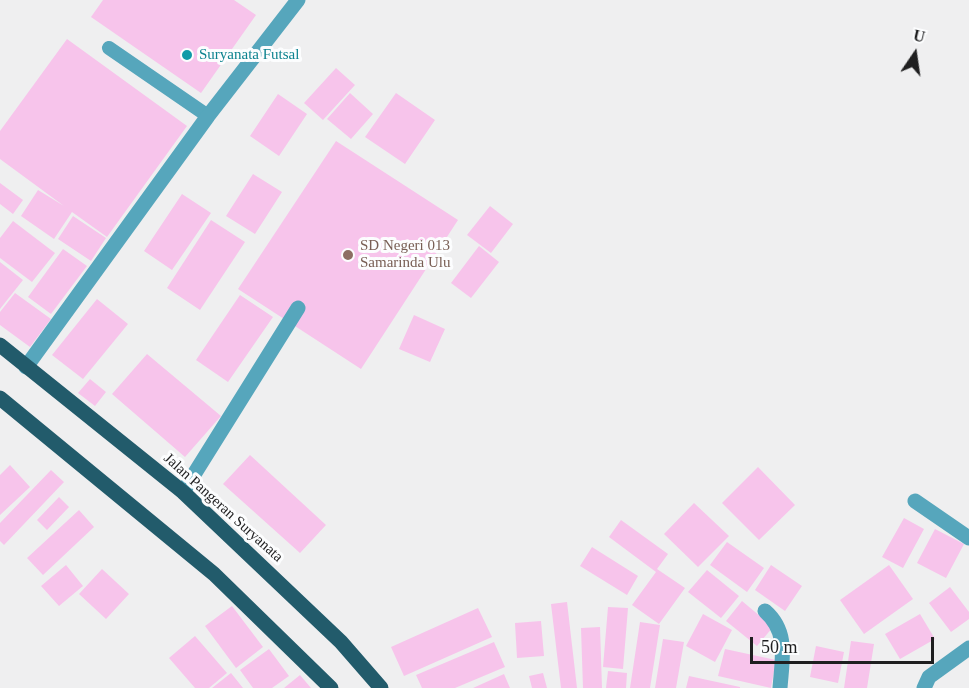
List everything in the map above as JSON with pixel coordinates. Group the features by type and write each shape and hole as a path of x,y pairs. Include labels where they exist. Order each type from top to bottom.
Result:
{"main road":[{"name":"Jalan Pangeran Suryanata","path":"0,345 183,492 341,642 381,688"},
{"path":"0,398 214,574 331,688"}],"street":[{"path":"26,367 208,116 298,0"},
{"path":"183,492 298,308"},
{"path":"915,501 969,538"},
{"path":"765,611 781,633 780,688"},
{"path":"924,688 929,677 969,648"}],"lane":[{"path":"109,48 208,116"}],"building":[{"name":"Suryanata Futsal","path":"103,0 234,0 256,15 201,93 91,17"},
{"path":"67,39 187,126 107,237 72,212 54,239 21,216 38,190 64,206 0,159 0,131"},
{"path":"336,68 355,85 323,120 304,103"},
{"path":"350,93 373,114 351,139 327,119"},
{"path":"396,93 435,120 405,164 365,137"},
{"path":"278,94 307,114 279,156 250,136"},
{"name":"SD Negeri 013 Samarinda Ulu","path":"336,141 458,220 361,369 238,289"},
{"path":"253,174 282,192 255,234 226,216"},
{"path":"0,183 23,200 13,214 0,204"},
{"path":"182,194 211,213 172,270 144,251"},
{"path":"490,206 513,224 491,253 467,235"},
{"path":"73,216 106,238 91,261 58,239"},
{"path":"211,220 245,242 200,310 167,288"},
{"path":"13,221 55,253 32,282 0,258 0,238"},
{"path":"479,246 499,262 471,298 451,283"},
{"path":"63,249 87,266 51,314 28,297"},
{"path":"0,262 23,280 0,309"},
{"path":"15,293 51,319 30,347 0,325 0,312"},
{"path":"240,295 273,317 228,382 196,360"},
{"path":"97,299 128,324 83,379 52,355"},
{"path":"414,315 445,329 430,362 399,349"},
{"path":"147,354 221,416 185,457 112,394"},
{"path":"90,379 106,392 95,406 78,393"},
{"path":"250,455 326,525 300,553 223,484"},
{"path":"10,465 30,487 0,515 0,475"},
{"path":"758,467 795,505 759,540 722,503"},
{"path":"51,470 64,482 4,545 0,541 0,523"},
{"path":"59,497 69,507 47,530 37,520"},
{"path":"694,503 729,536 698,567 664,534"},
{"path":"79,510 94,527 43,575 27,558"},
{"path":"904,518 924,529 903,568 882,557"},
{"path":"621,520 668,554 657,569 685,588 659,624 632,605 656,572 609,537"},
{"path":"935,529 964,544 946,578 917,563"},
{"path":"727,542 764,568 747,592 710,565"},
{"path":"592,547 638,576 627,595 580,566"},
{"path":"66,565 83,586 59,606 41,586"},
{"path":"771,565 802,586 785,611 755,590"},
{"path":"889,565 913,599 864,634 840,600"},
{"path":"102,569 129,594 106,619 79,594"},
{"path":"707,570 739,596 721,618 688,592"},
{"path":"950,587 969,612 969,619 951,632 929,603"},
{"path":"742,601 773,627 757,646 726,621"},
{"path":"567,602 577,688 561,688 551,604"},
{"path":"232,606 263,647 236,668 205,626"},
{"path":"608,607 628,608 623,669 603,667"},
{"path":"478,608 492,637 404,676 391,647"},
{"path":"703,614 732,630 715,662 686,646"},
{"path":"920,614 935,639 900,659 885,634"},
{"path":"541,621 544,656 517,658 515,623"},
{"path":"640,622 660,625 650,688 630,688"},
{"path":"600,627 602,688 583,688 581,628"},
{"path":"195,636 227,673 209,688 195,688 169,658"},
{"path":"663,639 684,642 676,688 655,688"},
{"path":"851,641 874,644 867,688 844,688"},
{"path":"494,642 505,667 455,688 422,688 416,675"},
{"path":"816,646 844,652 838,683 810,677"},
{"path":"269,649 289,676 272,688 253,688 240,670"},
{"path":"725,649 776,660 771,688 718,676"},
{"path":"608,671 627,673 626,688 606,688"},
{"path":"231,673 243,688 212,688"},
{"path":"543,673 547,688 532,688 529,676"},
{"path":"504,674 510,688 473,688"},
{"path":"300,675 311,688 284,688"},
{"path":"689,676 740,687 740,688 686,688"}],"place":[{"name":"Suryanata Futsal","path":"187,55"},
{"name":"SD Negeri 013 Samarinda Ulu","path":"348,255"}]}
